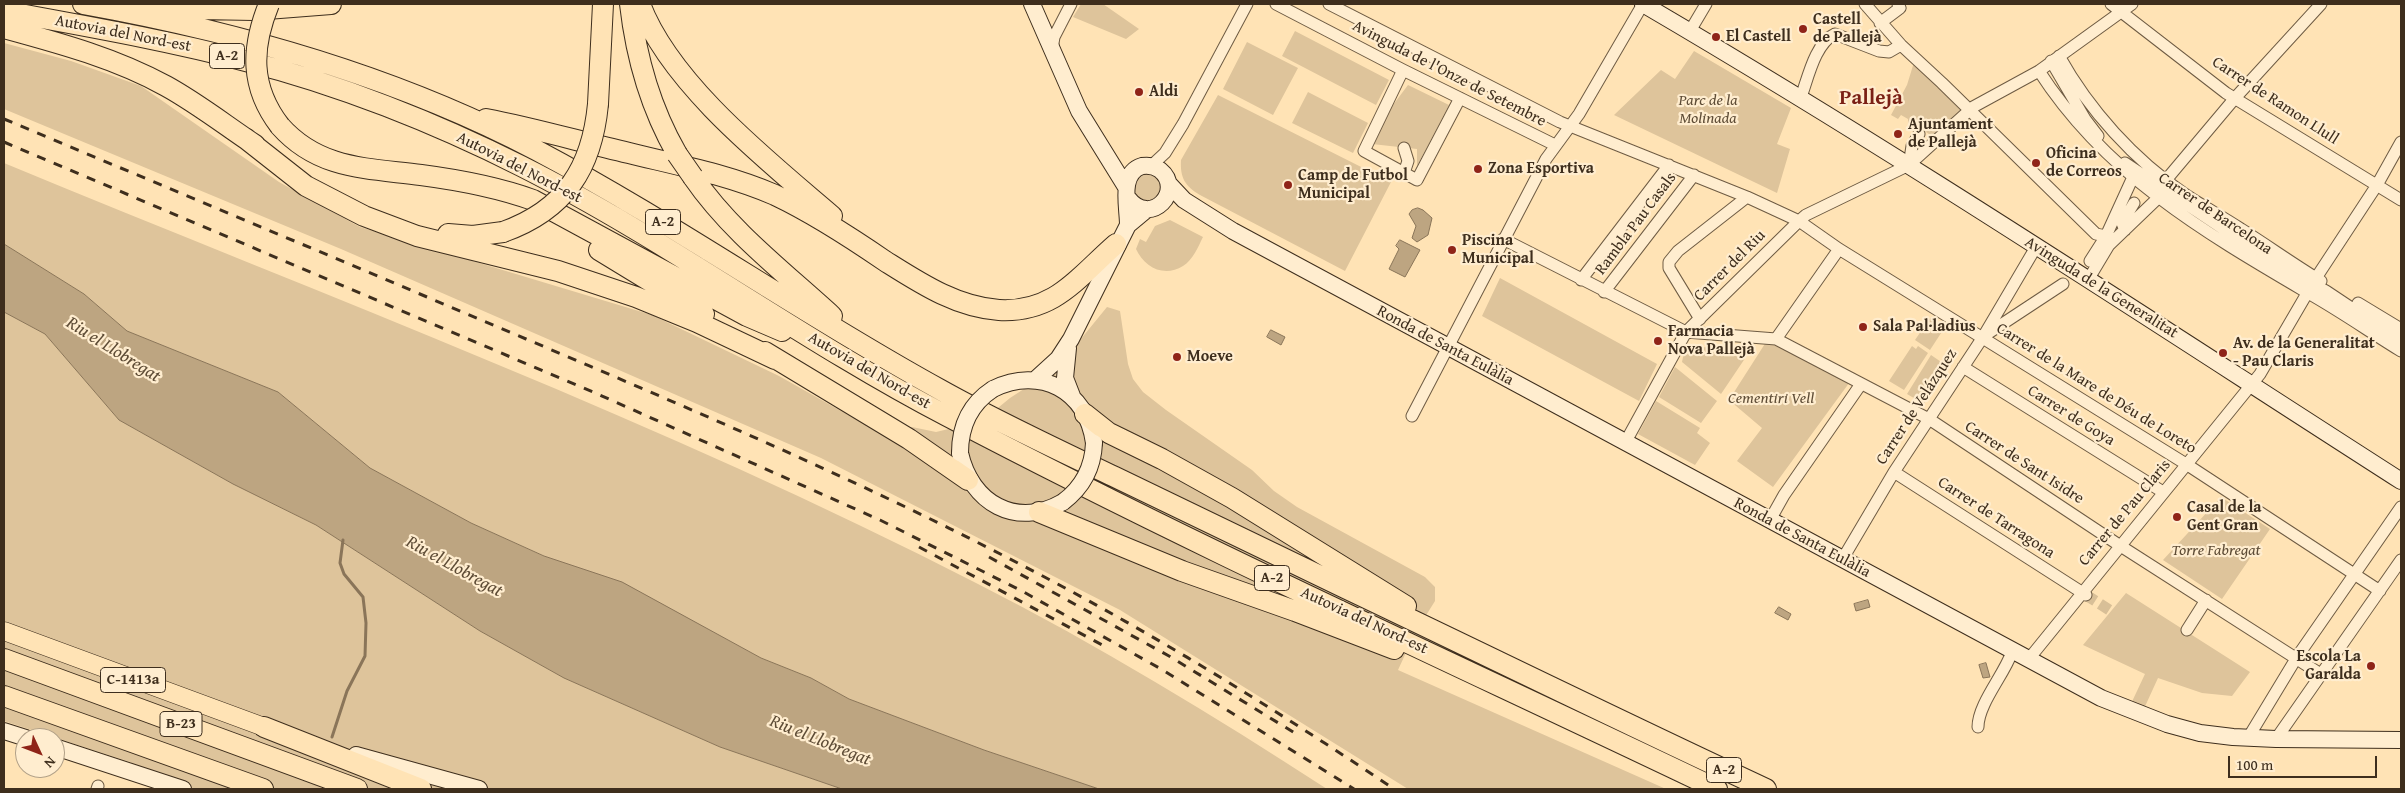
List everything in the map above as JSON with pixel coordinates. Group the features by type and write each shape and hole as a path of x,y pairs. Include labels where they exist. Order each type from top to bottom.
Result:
{"highway":[{"path":"269,4 259,29 256,71 264,101 280,126 305,149 334,162 451,179 506,190 533,200 747,316 835,352"},
{"path":"91,5 254,10 331,4"},
{"path":"4,28 110,60 145,76 190,101 331,192 389,218 455,236 503,232 535,218 564,194 573,182 589,153 596,125 603,4"},
{"path":"630,4 641,68 654,107 677,154 720,211 865,346"},
{"path":"640,4 665,51 718,112 777,170 885,261"},
{"name":"Autovia del Nord-est","path":"91,5 207,30 306,56 377,81 454,112 533,149 627,201 938,389 1014,428 1766,789"},
{"name":"Autovia del Nord-est","path":"4,11 111,31 251,62 372,102 442,129 524,168 618,219 835,352 941,413 1189,539 1717,789"},
{"path":"454,112 518,125 733,180 795,206 928,288 952,299 984,308 1012,310 1039,305 1068,289 1116,244"},
{"path":"245,138 306,186 364,216 417,236 558,271 605,286 664,308 775,359"},
{"path":"483,186 583,240 909,440 968,480"},
{"path":"1085,414 1109,433 1168,462 1282,528 1397,599 1448,637"},
{"path":"1039,512 1228,588 1295,611 1402,652 1457,665"},
{"name":"B-23","path":"4,659 357,789"},
{"name":"B-23","path":"4,696 263,789"},
{"path":"264,727 421,789"}],"main road":[{"path":"1032,4 1085,122 1109,156 1136,206 1152,208"},
{"name":"Avinguda de la Generalitat","path":"1643,4 1801,97 2401,481"},
{"path":"1072,397 1054,385 1035,380 1014,380 993,389 977,402 969,412 961,431 960,453 968,480 976,491 996,506 1016,512 1039,512 1063,502 1077,490 1086,477 1092,463 1094,443 1085,414 1072,397 1064,378 1066,355 1071,339 1116,244 1128,224 1167,196 1156,173 1109,156"},
{"path":"1128,224 1127,192 1131,173 1156,173"},
{"name":"Ronda de Santa Eulàlia","path":"1156,173 1184,200 1233,231 2012,652 2101,698 2147,717 2183,729 2248,738 2401,740"},
{"name":"Ronda de Santa Eulàlia","path":"1152,208 1180,208 1214,225 1233,231"},
{"path":"1035,380 1053,365 1071,339"},
{"name":"C-1413a","path":"4,631 264,727 479,789"},
{"path":"65,750 183,789"}],"street":[{"path":"1052,51 1058,28 1071,4"},
{"path":"1156,173 1247,4"},
{"name":"Avinguda de l'Onze de Setembre","path":"1276,4 1403,70 1555,145"},
{"name":"Avinguda de l'Onze de Setembre","path":"1329,4 1570,126"},
{"path":"1412,416 1503,239 1555,145 1570,126 1643,4"},
{"path":"1690,31 1706,4"},
{"path":"1865,4 1901,46 2096,234 2106,236"},
{"name":"Carrer de Ramon Llull","path":"2111,4 2235,98 2401,200"},
{"name":"Carrer del Riu","path":"1625,442 1686,332 1799,221 1806,215 1909,165 1973,107 2039,71 2132,4"},
{"path":"2166,180 2235,98 2321,4"},
{"path":"1880,23 1895,6"},
{"path":"1041,26 1049,29 1058,28"},
{"path":"1801,97 1818,53 1824,42 1835,34 1879,52 1889,52 1901,46"},
{"path":"2055,58 2119,139 2143,161 2185,194 2312,285"},
{"path":"2055,58 2085,119 2125,163 2141,190 2250,248 2395,333"},
{"path":"1403,70 1364,151 1404,173 1423,175"},
{"name":"Carrer de Barcelona","path":"2039,71 2074,119 2132,177 2141,190 2158,198 2230,248 2312,285 2401,351"},
{"path":"1424,190 1423,175 1460,98"},
{"name":"Carrer de la Mare de Déu de Loreto","path":"1570,126 1748,197 1799,221 1839,249 2186,464 2380,591"},
{"path":"1909,165 1914,138"},
{"name":"Carrer de Pau Claris","path":"2028,660 2252,384 2312,285 2377,185 2401,142"},
{"path":"1156,173 1171,144"},
{"path":"1404,148 1408,161 1404,173"},
{"name":"Rambla Pau Casals","path":"1581,280 1668,165"},
{"name":"Rambla Pau Casals","path":"1604,292 1694,175"},
{"path":"2090,261 2106,236 2132,177"},
{"path":"2125,230 2122,223 2141,190"},
{"path":"1700,319 1669,268 1669,262 1678,251 1748,197"},
{"path":"2088,280 2109,244 2158,198"},
{"path":"1503,239 1686,332"},
{"name":"Carrer de Velázquez","path":"1842,560 1894,472 1983,337 2036,247"},
{"path":"1776,340 1839,249"},
{"path":"1983,337 2063,284"},
{"path":"2001,305 2006,315 2013,318"},
{"name":"Carrer de Sant Isidre","path":"1686,332 1776,340 1928,419 2322,674"},
{"name":"Carrer de Goya","path":"1963,367 2163,492"},
{"path":"1770,520 1784,495 1861,384"},
{"name":"Carrer de Tarragona","path":"1894,472 2084,593"},
{"path":"2248,738 2298,657 2401,507"},
{"path":"2276,739 2401,560"},
{"path":"2187,630 2206,600"},
{"path":"1978,727 1981,712 2008,664 2012,652"}],"green space":[{"path":"1081,4 1103,4 1139,29 1126,39 1073,17"},
{"path":"1295,31 1389,80 1376,105 1282,56"},
{"path":"1247,42 1298,68 1273,115 1223,89"},
{"path":"4,43 71,61 141,86 279,182 360,227 652,315 779,376 880,433 912,427 936,432 982,421 1010,398 1058,367 1107,307 1120,311 1128,364 1133,379 1143,392 1252,470 1274,491 1297,507 1425,577 1435,587 1435,601 1415,633 1398,670 1666,789 1408,789 1120,610 821,458 341,249 4,109"},
{"name":"Parc de la Molinada","path":"1694,51 1791,108 1777,144 1790,149 1777,193 1614,115 1661,70 1675,79"},
{"path":"1915,59 1971,111 1938,140 1923,130 1915,128 1908,123 1908,119 1901,115 1898,119 1891,115 1907,85"},
{"path":"1408,85 1449,105 1417,166 1417,149 1372,144 1381,121"},
{"path":"1308,92 1368,123 1353,153 1292,123"},
{"name":"Camp de Futbol Municipal","path":"1218,95 1391,182 1345,271 1200,195 1184,181 1181,172 1181,160"},
{"path":"4,163 495,363 739,469 859,525 1067,631 1241,734 1327,789 1099,789 984,750 849,699 811,678 761,658 705,628 471,523 370,468 278,392 127,331 84,294 4,244"},
{"path":"1147,173 1157,177 1161,187 1157,197 1147,201 1137,197 1133,187 1137,177"},
{"path":"1170,220 1203,237 1195,253 1187,263 1176,269 1162,271 1155,269 1144,261 1136,249 1140,239 1146,242 1155,226"},
{"path":"1500,278 1657,364 1639,401 1482,316"},
{"path":"4,312 45,334 119,420 233,484 316,525 480,631 564,678 720,747 842,789 177,789 130,762 65,741 65,728 26,728 4,721"},
{"path":"1930,318 1945,327 1930,350 1915,340"},
{"name":"Cementiri Vell","path":"1768,339 1852,379 1773,487 1737,461 1762,428 1729,400"},
{"path":"1912,346 1916,349 1918,346 1928,353 1904,390 1889,381"},
{"path":"1685,347 1752,348 1721,394 1682,362"},
{"path":"1931,355 1947,366 1924,404 1907,394"},
{"path":"1675,367 1717,401 1701,423 1659,397"},
{"path":"1656,401 1700,428 1697,433 1710,443 1695,465 1638,434"},
{"name":"Torre Fabregat","path":"2221,497 2270,529 2222,599 2163,560"},
{"path":"2126,593 2250,672 2232,696 2202,693 2158,678 2142,713 2129,708 2145,674 2083,645"}],"water":[{"path":"1418,208 1432,218 1428,235 1417,242 1412,238 1416,226 1409,214 1412,210"},
{"path":"1400,240 1420,250 1405,277 1389,269 1399,249 1396,246"},
{"name":"Riu el Llobregat","path":"4,244 84,294 127,331 278,392 370,468 471,523 544,556 622,582 761,658 811,678 849,699 984,750 1099,789 842,789 720,747 564,678 480,631 316,525 233,484 119,420 45,334 4,312"},
{"path":"1271,330 1285,337 1281,345 1267,337"},
{"path":"1868,600 1870,607 1856,611 1854,604"},
{"path":"1779,607 1791,614 1788,620 1775,613"},
{"path":"1986,663 1990,677 1983,678 1979,665"}],"waterway":[{"path":"332,737 347,691 365,656 366,623 363,597 344,574 340,563 343,540"}],"tunnel":[{"path":"2086,595 2111,611"}],"railway":[{"path":"4,119 655,394 783,450 910,509 1035,572 1127,622 1262,703 1394,789"},
{"path":"4,142 593,392 880,520 1022,591 1161,669 1354,789"},
{"path":"919,547 1108,648"},
{"path":"989,557 1169,656 1298,735"}],"place":[{"name":"Castell de Pallejà","path":"1803,29"},
{"name":"El Castell","path":"1716,37"},
{"name":"Aldi","path":"1139,92"},
{"name":"Ajuntament de Pallejà","path":"1898,134"},
{"name":"Oficina de Correos","path":"2036,163"},
{"name":"Zona Esportiva","path":"1478,169"},
{"name":"Camp de Futbol Municipal","path":"1288,185"},
{"name":"Piscina Municipal","path":"1452,250"},
{"name":"Sala Pal·ladius","path":"1863,327"},
{"name":"Farmacia Nova Pallejà","path":"1658,341"},
{"name":"Av. de la Generalitat - Pau Claris","path":"2223,353"},
{"name":"Moeve","path":"1177,357"},
{"name":"Casal de la Gent Gran","path":"2177,517"},
{"name":"Escola La Garalda","path":"2371,666"}],"district":[{"name":"Pallejà","path":"1871,99"}]}
